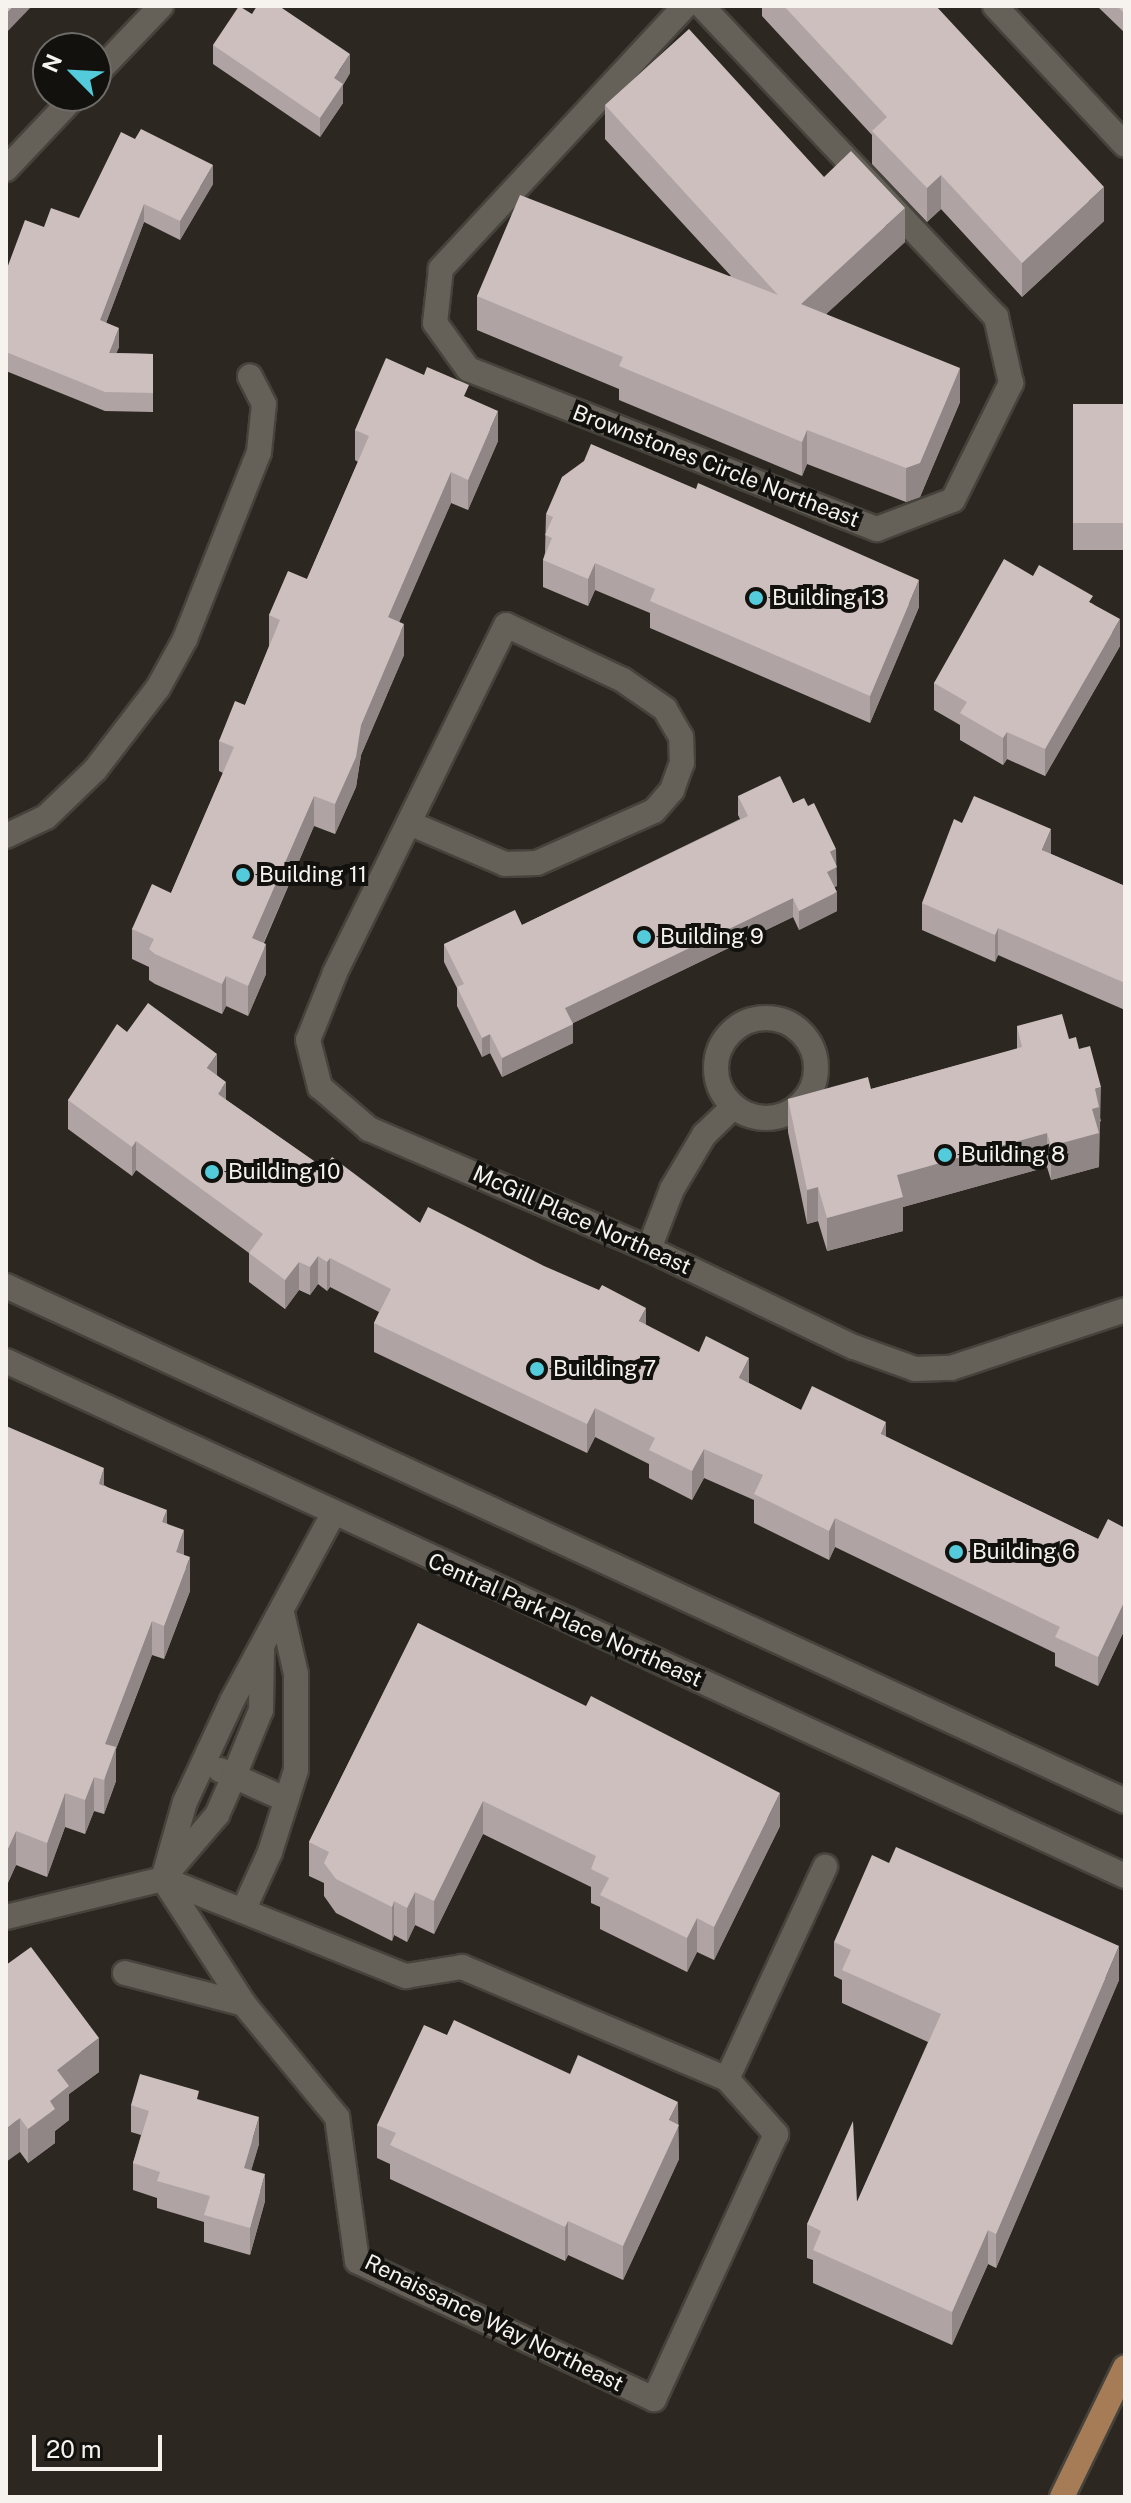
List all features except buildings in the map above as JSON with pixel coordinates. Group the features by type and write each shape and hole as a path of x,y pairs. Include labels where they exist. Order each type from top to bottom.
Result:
{"main road":[{"path":"1062,2497 1125,2367"}],"street":[{"path":"112,57 161,6"},
{"name":"Brownstones Circle Northeast","path":"685,6 441,269 435,323 468,369 877,529 953,500 1011,383 996,317 702,6"},
{"path":"995,6 1125,145"},
{"path":"6,169 60,112"},
{"path":"6,836 46,817 95,770 158,688 185,639 259,452 264,404 250,376"},
{"name":"McGill Place Northeast","path":"409,823 505,864 537,863 654,811 672,790 682,763 681,737 665,709 623,680 506,625 409,823 308,1040 320,1087 369,1129 649,1249 854,1347 915,1369 951,1368 1125,1310"},
{"path":"760,1018 775,1018 804,1034 817,1066 806,1099 778,1118 760,1118 732,1108 716,1076 716,1060 731,1032 760,1018"},
{"path":"649,1249 672,1189 696,1148 732,1108"},
{"path":"6,1286 1125,1801"},
{"name":"Central Park Place Northeast","path":"6,1361 1125,1876"},
{"path":"163,1879 185,1802 203,1763 333,1514"},
{"path":"243,1911 296,1770 296,1674 282,1613"},
{"path":"6,1917 163,1879 217,1815 234,1776 261,1710 262,1648"},
{"path":"203,1763 287,1800"},
{"path":"727,2079 825,1867"},
{"name":"Renaissance Way Northeast","path":"163,1879 406,1976 462,1967 727,2079 776,2134 654,2399 357,2261 337,2117 244,2004 163,1879"},
{"path":"125,1973 244,2004"}],"place":[{"name":"Building 13","path":"756,598"},
{"name":"Building 11","path":"243,875"},
{"name":"Building 9","path":"644,937"},
{"name":"Building 8","path":"945,1155"},
{"name":"Building 10","path":"212,1172"},
{"name":"Building 7","path":"537,1369"},
{"name":"Building 6","path":"956,1552"}]}
